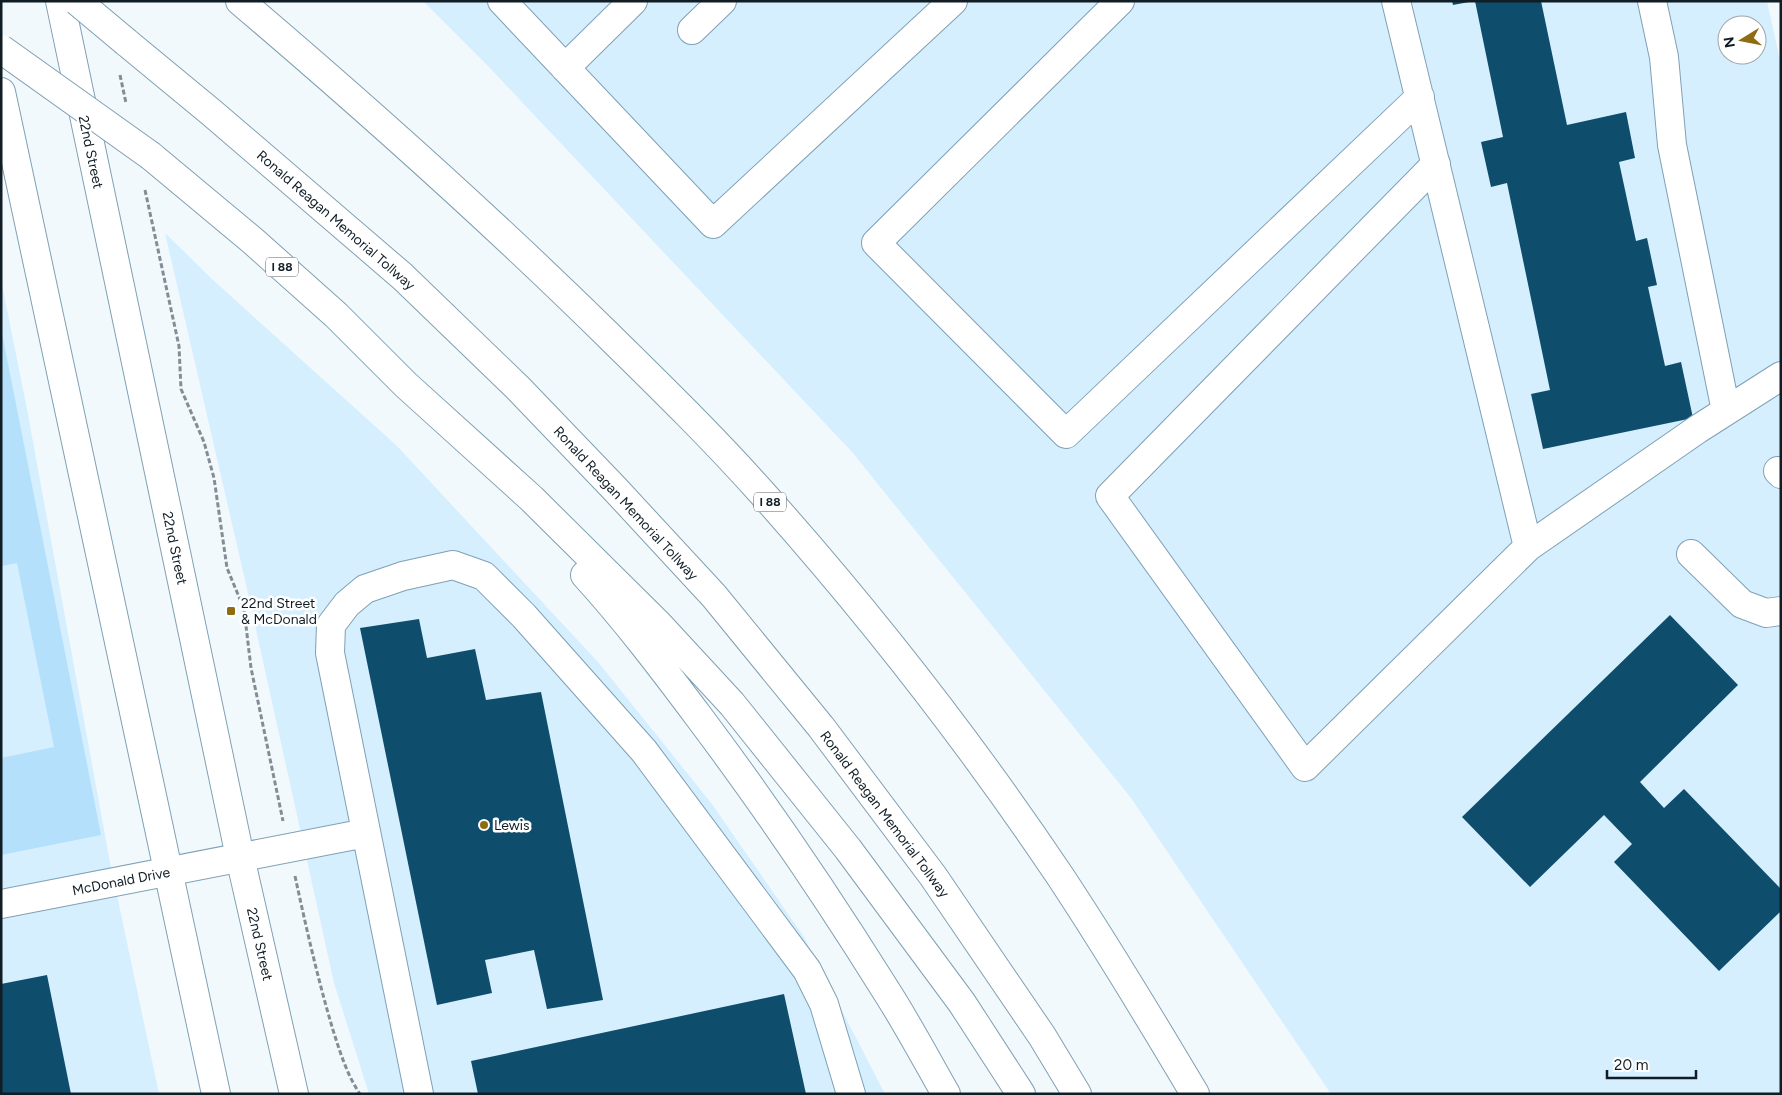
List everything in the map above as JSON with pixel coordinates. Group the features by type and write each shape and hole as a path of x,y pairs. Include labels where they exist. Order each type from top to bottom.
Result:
{"main road":[{"name":"22nd Street","path":"60,1 240,857 294,1094"},
{"name":"Ronald Reagan Memorial Tollway","path":"77,1 212,113 402,276 524,394 714,596 821,727 933,876 1042,1036 1077,1094"},
{"name":"I 88","path":"240,1 449,183 566,293 656,382 767,499 840,584 978,759 1060,876 1142,1004 1195,1094"},
{"path":"502,1 714,224 944,4"},
{"path":"565,68 633,1"},
{"path":"692,30 722,1"},
{"path":"1120,1 876,243 1066,434 1420,97"},
{"path":"1396,1 1528,548"},
{"path":"1652,1 1664,57 1672,145 1726,411"},
{"name":"I 88","path":"1,49 151,156 253,241 336,315 406,385 532,499 659,625 732,704 848,849 962,1003 1021,1094"},
{"path":"1,92 216,1094"},
{"path":"1436,164 1110,496 1305,767 1528,548 1726,411 1781,376"},
{"path":"406,385 507,490 597,588 664,670 724,750 802,861 886,990 946,1094"},
{"path":"1691,554 1742,604 1766,613 1781,611"},
{"path":"420,1094 330,653 331,625 346,604 365,589 404,576 452,565 484,576 524,616 644,751 807,970 824,1004 851,1094"},
{"name":"McDonald Drive","path":"1,904 366,833"}],"path":[{"path":"119,68 127,107"},
{"path":"144,184 179,346 181,388 204,442 214,478 227,568 244,609 251,668 280,803"},
{"path":"298,887 326,1006 352,1083 360,1094"}],"shaded area":[{"path":"423,1 1767,1 1781,65 1781,1094 1331,1094 1131,798 852,452 487,65"},
{"path":"165,233 212,279 397,446 598,662 712,804 804,937 885,1094 369,1094 334,983 247,589"},
{"path":"1,280 27,409 109,857 159,1094 1,1094"},
{"path":"1,328 101,835 1,855 1,758 54,747 17,563 1,566"}],"building":[{"path":"1452,1 1469,1 1469,2 1453,5"},
{"path":"1475,1 1541,1 1567,125 1626,112 1635,158 1619,162 1636,241 1647,238 1657,285 1648,287 1665,366 1681,362 1693,418 1543,449 1531,394 1550,390 1507,183 1491,187 1481,142 1503,137"},
{"path":"1670,615 1738,685 1640,782 1664,808 1684,789 1781,889 1781,911 1719,971 1614,862 1632,844 1604,815 1530,887 1462,817"},
{"name":"Lewis","path":"419,619 427,658 475,649 486,700 541,692 603,1000 547,1009 534,950 485,960 492,993 437,1005 360,628"},
{"path":"47,975 71,1094 1,1094 1,984"},
{"path":"784,994 806,1094 478,1094 471,1061"}],"place":[{"name":"22nd Street & McDonald","path":"231,611"},
{"name":"Lewis","path":"484,825"}]}
